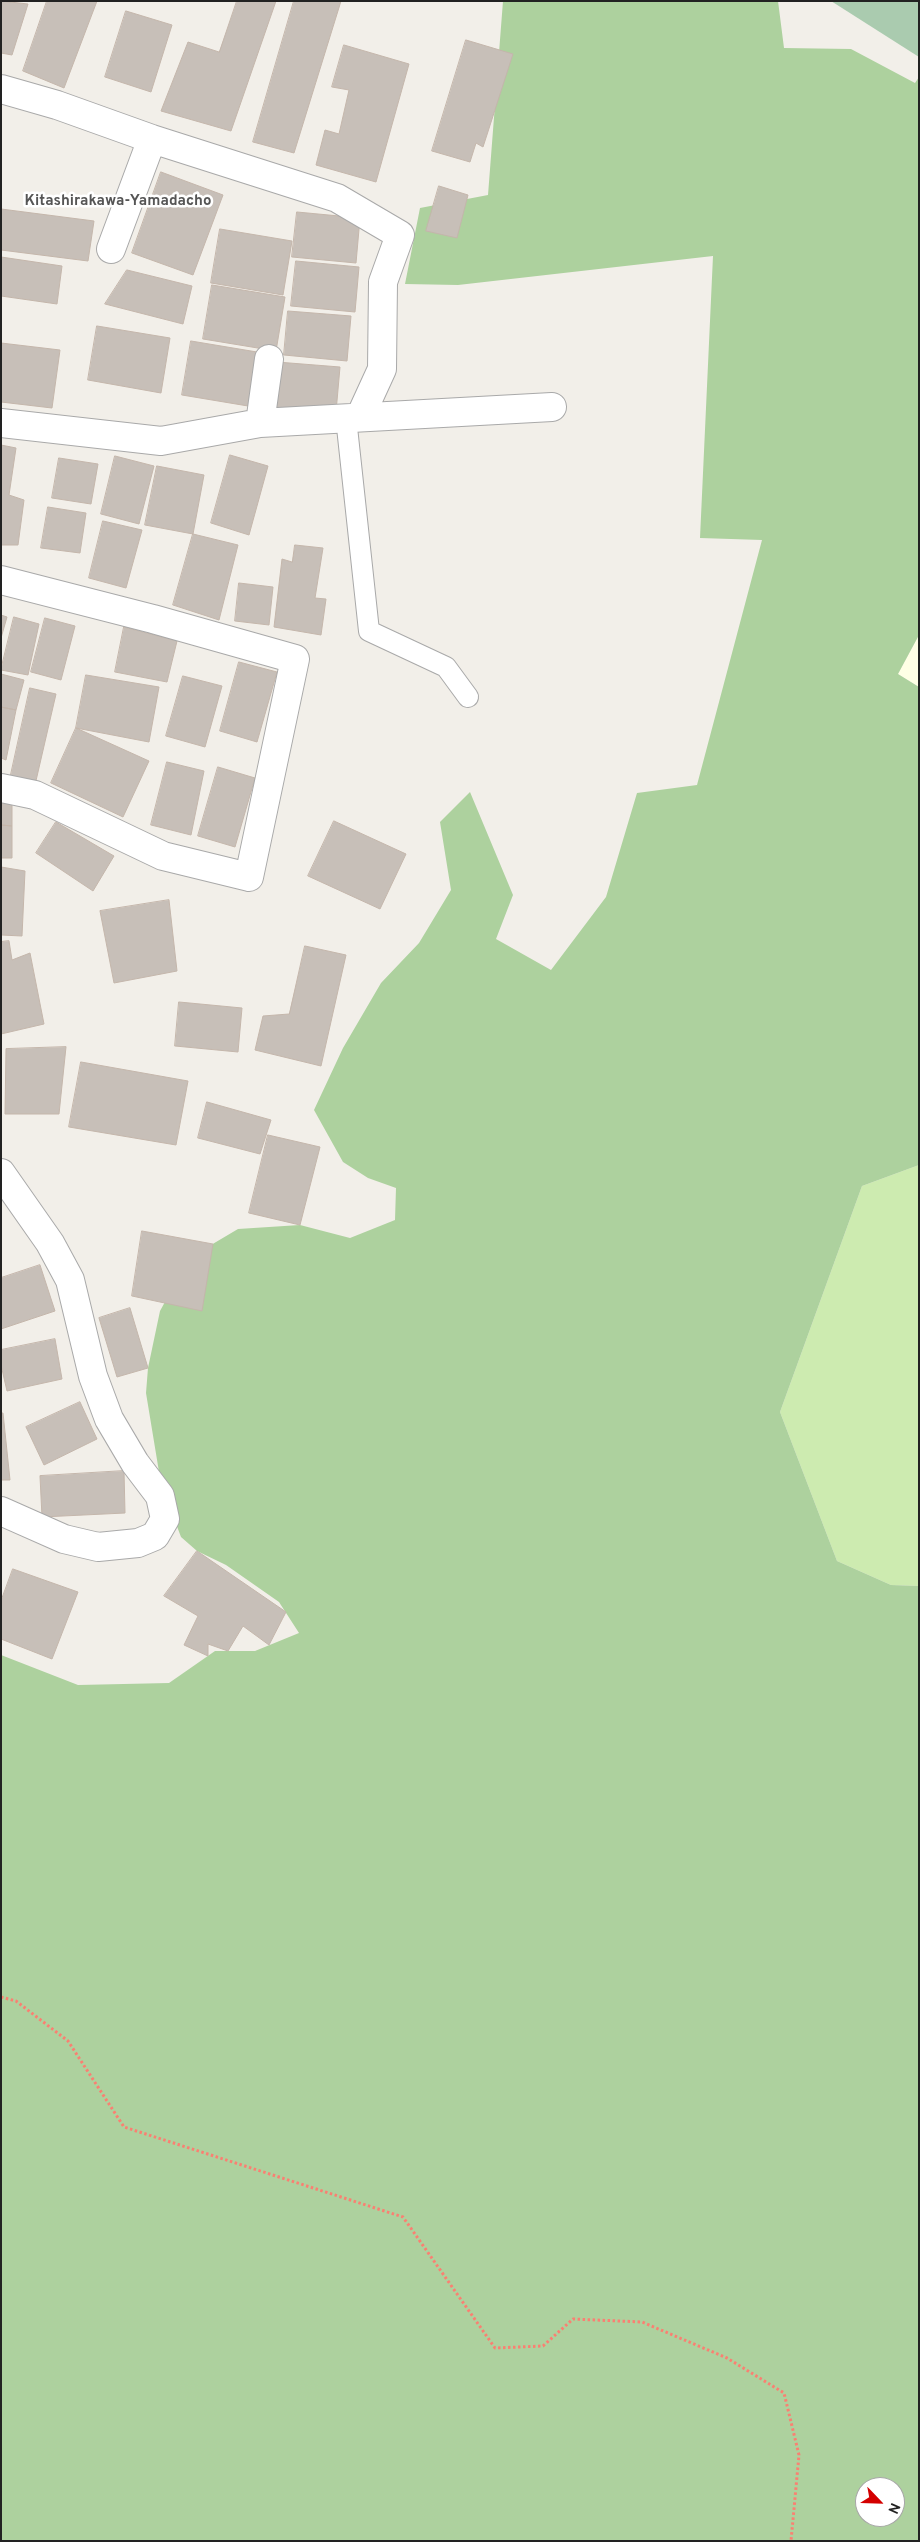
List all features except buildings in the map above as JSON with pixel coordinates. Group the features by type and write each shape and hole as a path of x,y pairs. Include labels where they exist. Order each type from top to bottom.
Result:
{"street":[{"path":"1,89 57,105 152,139 336,198 400,235 383,282 382,369 353,417"},
{"path":"110,249 152,139"},
{"path":"260,423 269,359"},
{"path":"1,423 161,441 260,423 552,406"},
{"path":"1,580 153,619 294,659 249,877 163,856 35,795 1,788"},
{"path":"1,1174 45,1235 70,1280 93,1376 109,1419 135,1463 160,1496 165,1518 155,1536 138,1543 98,1547 64,1540 1,1511"}],"lane":[{"path":"353,417 369,632 446,667 468,697"}],"path":[{"path":"1,1997 16,2001 68,2041 124,2127 403,2217 495,2348 543,2346 573,2319 642,2322 727,2358 784,2393 798,2455 790,2541"}],"shaded area":[{"path":"831,1 919,1 919,57"},
{"path":"919,635 919,687 898,674"}],"green space":[{"path":"503,1 778,1 784,48 851,49 915,83 919,77 919,635 898,674 919,687 919,1165 862,1186 780,1412 837,1561 891,1585 919,1586 919,2541 1,2541 1,1655 78,1685 169,1683 215,1651 255,1651 299,1633 279,1602 226,1565 197,1551 181,1537 161,1484 146,1393 148,1368 160,1311 189,1258 238,1229 300,1225 350,1238 395,1220 396,1188 368,1178 343,1162 314,1110 343,1048 381,983 419,943 451,890 440,822 470,792 513,895 496,939 551,970 606,897 637,793 697,785 762,540 700,538 713,256 458,285 405,284 420,208 488,195"},
{"path":"919,1165 919,1586 891,1585 837,1561 780,1412 862,1186"}],"district":[{"name":"Kitashirakawa-Yamadacho","path":"118,202"}]}
